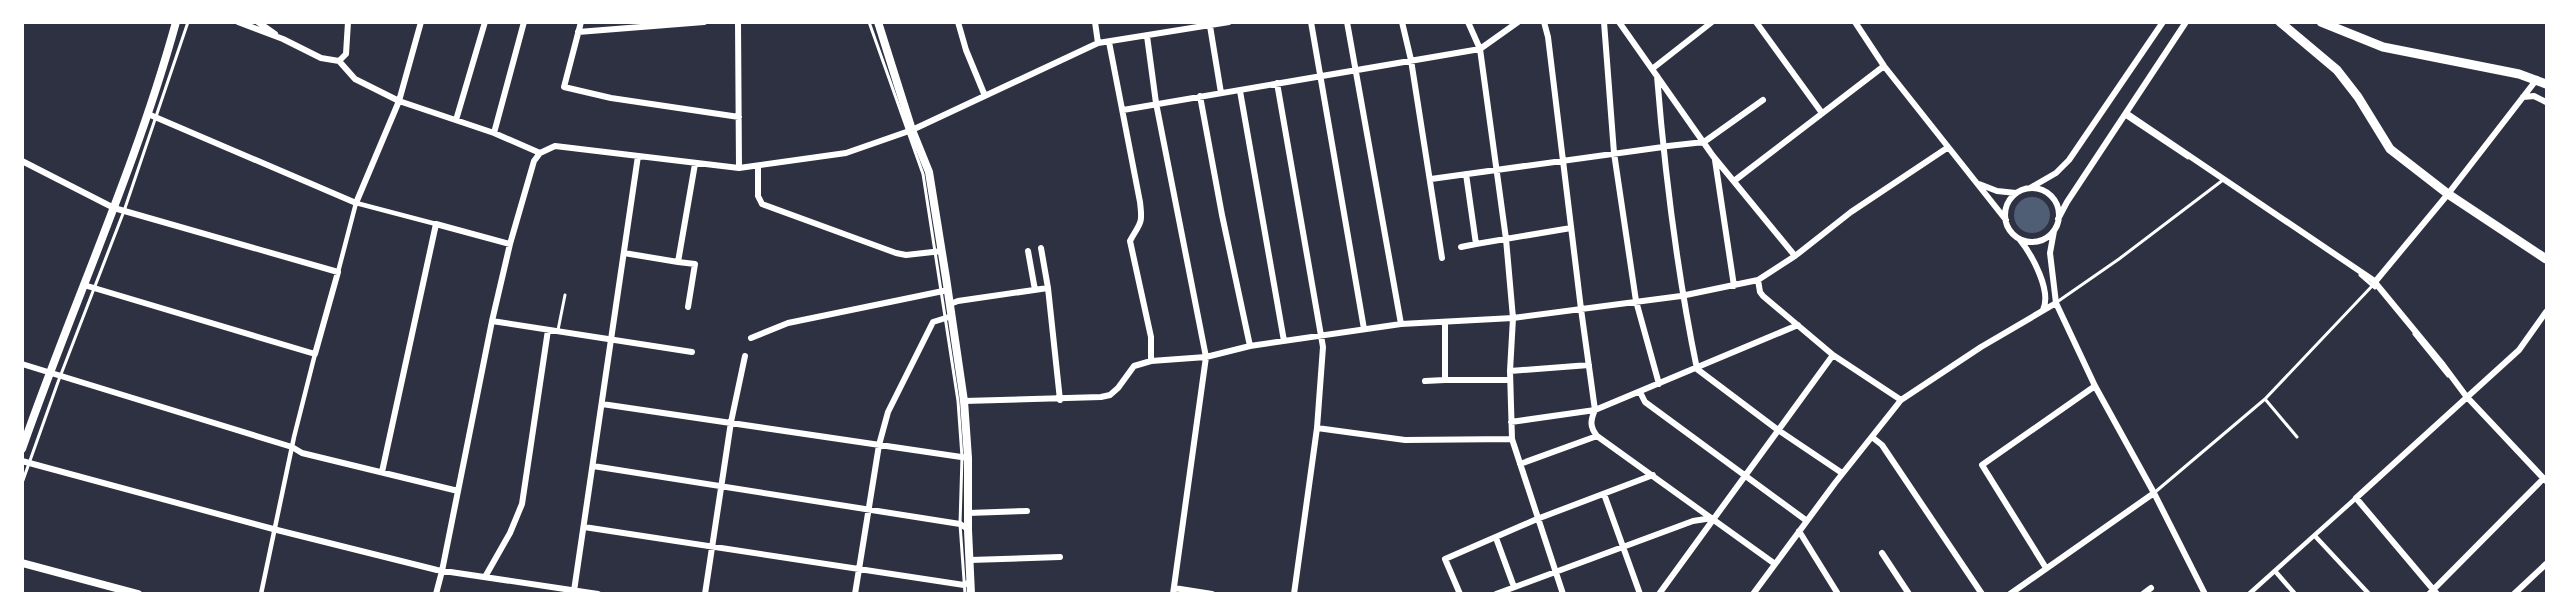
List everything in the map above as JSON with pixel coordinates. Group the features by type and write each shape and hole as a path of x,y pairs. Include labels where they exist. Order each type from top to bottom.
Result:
{"main road":[{"path":"2280,22 2337,70 2358,97 2390,149 2448,194 2547,259"},
{"path":"2321,22 2383,47 2542,81"}],"street":[{"path":"22,449 48,374 114,208 148,114 176,22"},
{"path":"238,22 283,39 321,58 339,61 355,79 399,100 494,133 540,153"},
{"path":"258,22 283,39"},
{"path":"339,61 346,54 348,22"},
{"path":"261,594 277,530 292,447 356,203 399,100 421,22"},
{"path":"456,120 485,22"},
{"path":"494,133 524,22"},
{"path":"581,22 564,87 611,98 739,117"},
{"path":"578,32 704,22"},
{"path":"738,22 739,168"},
{"path":"878,22 910,131 929,172 938,251 961,401 968,513 964,526 970,560 968,583 971,594"},
{"path":"958,22 966,50 985,96"},
{"path":"1095,22 1098,43"},
{"path":"436,594 510,244 534,161 540,153 555,146 739,168 846,153 910,131 1098,43 1229,22"},
{"path":"1311,22 1318,76 1364,329"},
{"path":"1347,22 1401,324"},
{"path":"1402,22 1411,60 1442,258"},
{"path":"1468,22 1480,49 1506,239 1513,318 1510,372 1512,439 1563,594"},
{"path":"1123,110 1480,49 1518,22"},
{"path":"1544,22 1548,37 1595,410 1590,420 1592,429 1597,436 1775,564"},
{"path":"1604,22 1614,153 1636,301 1659,384"},
{"path":"1652,69 1712,22"},
{"path":"1755,22 1822,113"},
{"path":"1855,22 1884,66 2006,220 2012,233 2037,268 2045,300 2042,310"},
{"path":"1976,183 1996,191 2019,192 2056,173 2068,160 2163,22"},
{"path":"2186,22 2067,202 2058,219 2050,253 2056,303 2095,386 2154,493 2205,594"},
{"path":"1622,24 1713,156 1796,256"},
{"path":"1210,26 1221,93"},
{"path":"1147,36 1156,103 1206,357 1174,591 1212,594"},
{"path":"1109,42 1142,218 1140,228 1130,241 1151,337 1151,361"},
{"path":"1734,181 1884,66"},
{"path":"1657,76 1682,296 1696,369 1778,430 1842,473"},
{"path":"2374,284 2523,97 2542,81"},
{"path":"1277,83 1321,336 1323,363 1317,428 1294,594"},
{"path":"1240,90 1284,341"},
{"path":"1200,96 1250,346"},
{"path":"2523,97 2534,96 2547,102"},
{"path":"1431,179 1704,142 1763,100"},
{"path":"148,114 356,203 510,244"},
{"path":"2126,114 2374,284 2466,396 2545,480 2433,592 2356,498"},
{"path":"961,401 1060,400 1110,395 1134,366 1151,361 1206,357 1250,346 1401,324 1513,318 1682,296 1758,280 1796,256 1851,212 1947,148"},
{"path":"574,592 638,156"},
{"path":"1713,156 1734,286"},
{"path":"22,161 114,208 338,272"},
{"path":"678,262 695,164"},
{"path":"758,166 758,196 762,204 896,253 906,255 938,251"},
{"path":"1466,174 1476,244"},
{"path":"2030,188 2038,189 2051,196 2058,209 2058,219"},
{"path":"2006,220 2009,202 2019,192"},
{"path":"382,472 436,224"},
{"path":"1461,247 1571,228"},
{"path":"2017,237 2036,242 2054,231"},
{"path":"1041,248 1048,288 1060,400"},
{"path":"1028,251 1035,290"},
{"path":"624,253 695,264 688,307"},
{"path":"1758,280 1761,294 1833,355 1901,400"},
{"path":"84,285 315,354"},
{"path":"947,305 958,301 1048,288"},
{"path":"751,338 788,323 945,291"},
{"path":"1753,594 1842,473 1901,400 2056,303"},
{"path":"2249,594 2519,350 2547,312"},
{"path":"855,594 879,445 888,412 933,322 949,316"},
{"path":"492,321 692,352"},
{"path":"1445,323 1446,380"},
{"path":"1511,422 1595,410 1798,325"},
{"path":"485,577 510,532 522,504 548,330"},
{"path":"1659,594 1744,474 1833,355"},
{"path":"705,594 731,422 745,356"},
{"path":"22,364 48,374 292,447 302,453 458,491"},
{"path":"1510,372 1589,365"},
{"path":"1425,381 1510,380"},
{"path":"2046,568 1982,465 2095,386"},
{"path":"1640,392 1645,402 1807,521"},
{"path":"602,404 965,458"},
{"path":"1317,428 1405,440 1512,439"},
{"path":"1520,464 1597,436"},
{"path":"1872,437 1882,445 1982,594"},
{"path":"26,462 277,530 442,571 598,594"},
{"path":"593,466 964,526"},
{"path":"1460,594 1445,559 1537,519 1653,475"},
{"path":"2010,594 2154,493"},
{"path":"1604,494 1640,594"},
{"path":"968,513 1027,511"},
{"path":"1496,594 1515,590 1555,572 1693,521 1712,518"},
{"path":"585,528 968,583"},
{"path":"1799,531 1838,594"},
{"path":"2315,536 2369,594"},
{"path":"1496,538 1515,590"},
{"path":"1882,553 1909,594"},
{"path":"970,560 1060,557"},
{"path":"22,563 138,594"},
{"path":"2514,594 2547,564"},
{"path":"2275,571 2295,594"},
{"path":"2143,594 2151,588"}],"lane":[{"path":"22,483 26,462 124,211 188,22"},
{"path":"869,22 910,131"},
{"path":"2056,303 2120,259 2223,180"},
{"path":"2154,493 2265,399 2374,284"},
{"path":"558,332 565,295"},
{"path":"2265,399 2297,436"},
{"path":"964,594 968,583 964,526 965,458"}],"water":[{"path":"2032,197 2045,202 2050,215 2045,228 2032,233 2019,228 2014,215 2019,202"}]}
